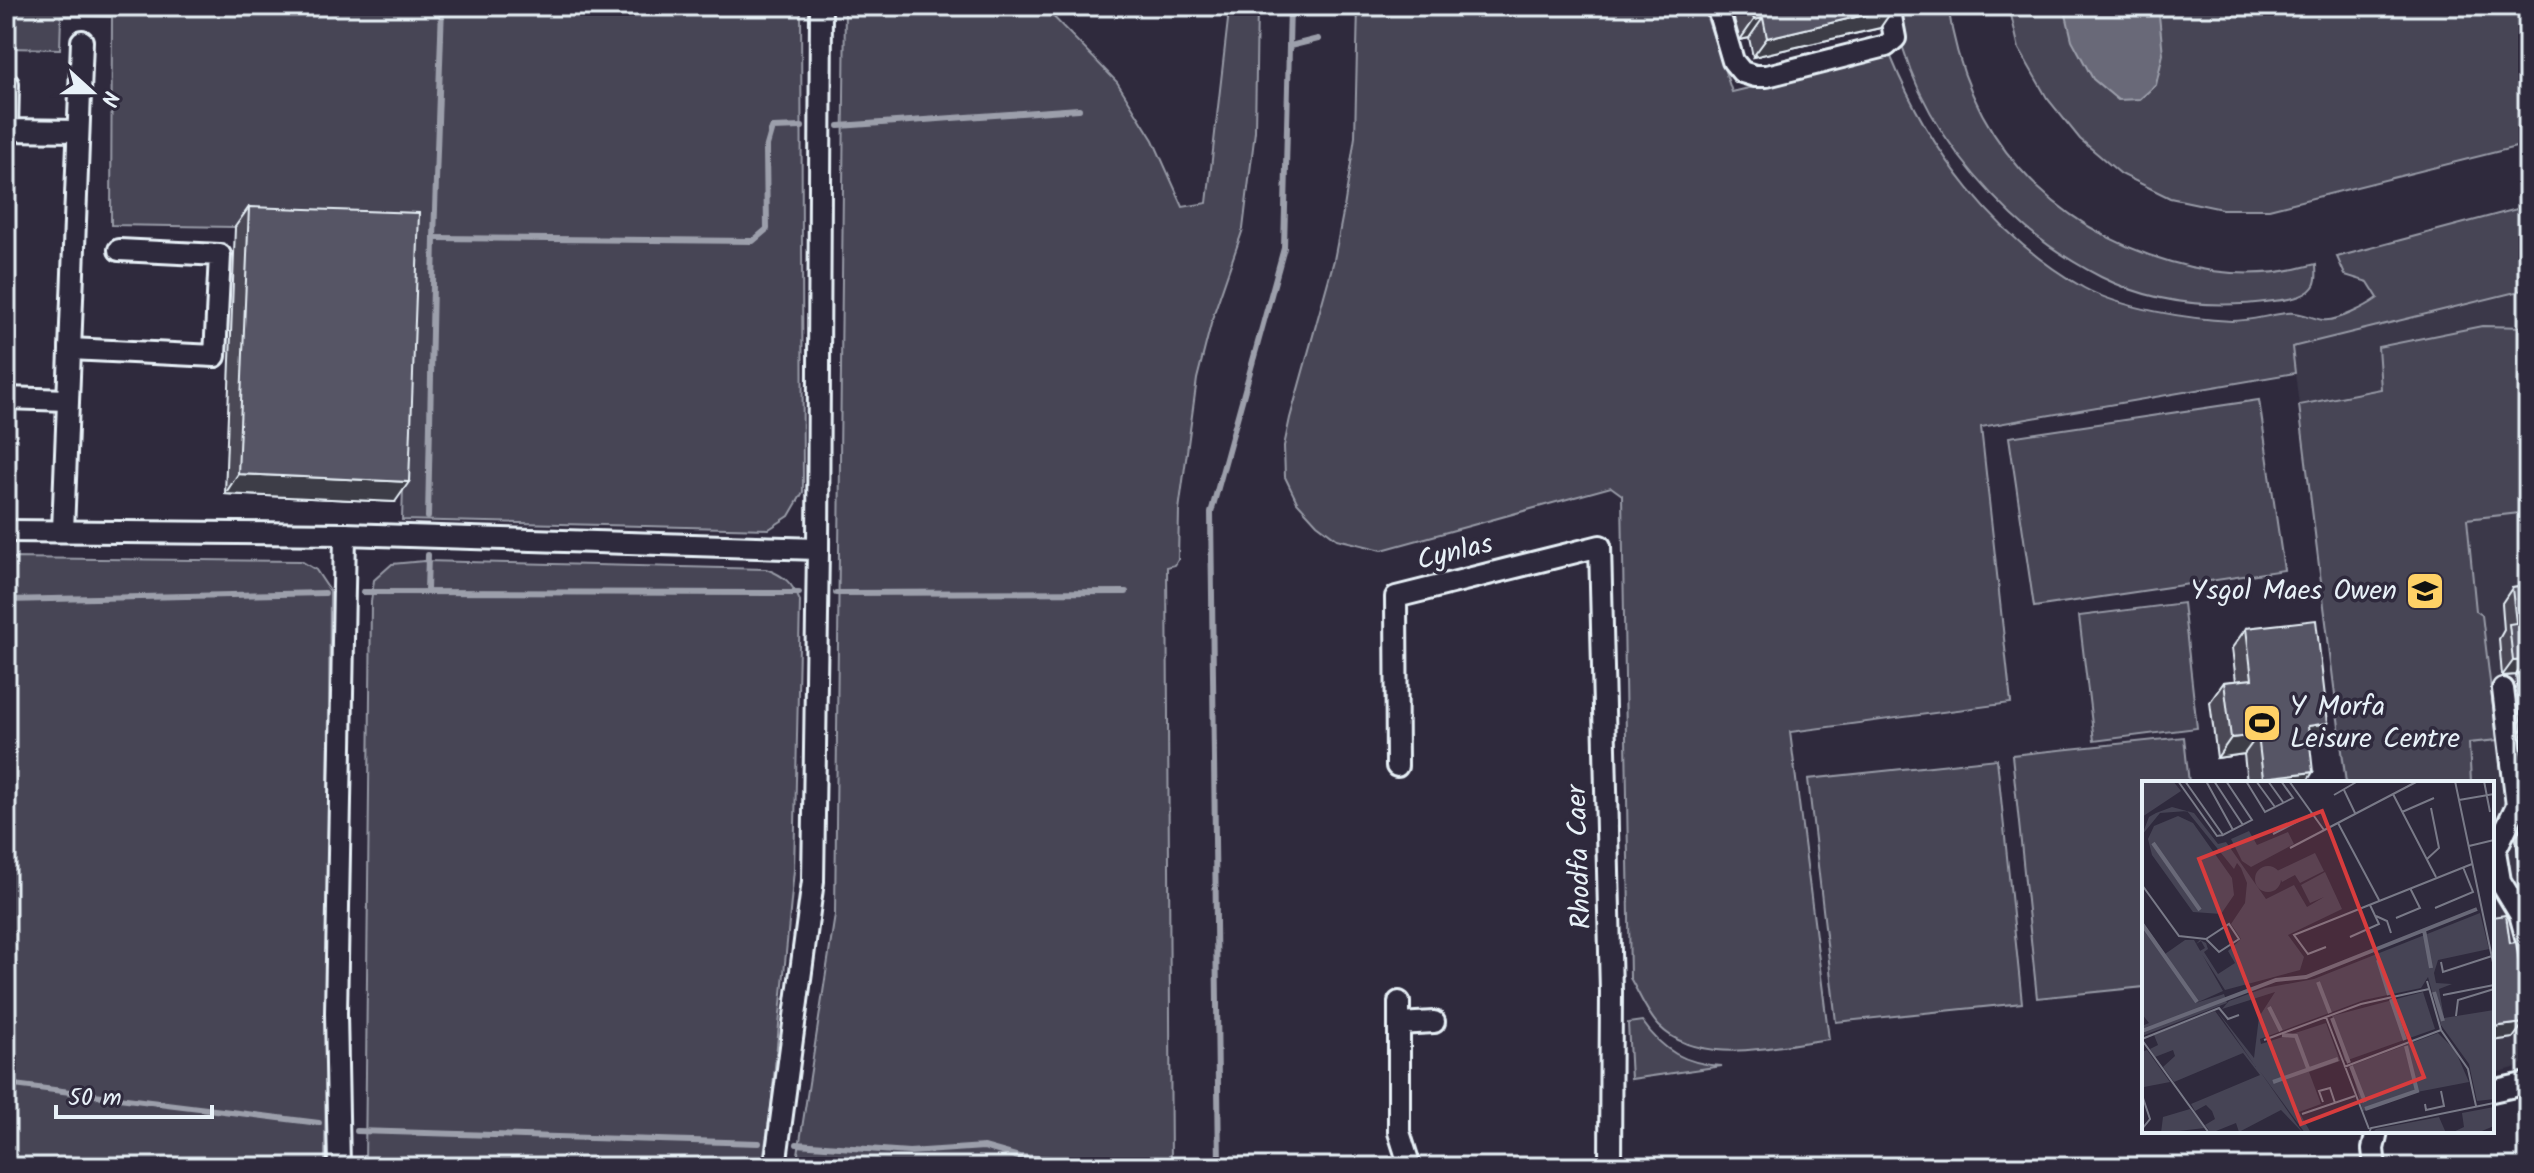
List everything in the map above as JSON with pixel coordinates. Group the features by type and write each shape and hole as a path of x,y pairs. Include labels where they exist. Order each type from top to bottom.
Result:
{"street":[{"path":"775,1167 813,881 821,6"},
{"path":"1717,6 1733,61 1742,72 1767,76 1886,46 1895,38 1889,6"},
{"path":"63,531 82,41"},
{"path":"6,84 7,130 78,131"},
{"path":"70,349 215,356 220,255 119,250"},
{"path":"6,398 68,400"},
{"path":"6,531 345,534 818,549"},
{"path":"339,1167 336,1013 345,534"},
{"name":"Cynlas","path":"1397,766 1396,597 1600,546"},
{"name":"Rhodfa Caer","path":"1600,546 1611,978 1610,1167"},
{"path":"2503,689 2517,805 2495,851 2500,881 2520,914 2528,944"},
{"path":"1399,1002 1399,1132 1410,1167"},
{"path":"1399,1024 1434,1022"},
{"path":"2494,1091 2528,1083"},
{"path":"2375,1167 2373,1149 2377,1133"}],"shaded area":[{"path":"6,6 801,6 803,492 789,516 769,529 402,520 411,230 111,225 112,17 61,16 60,49 6,48"},
{"path":"845,6 1043,6 1117,82 1153,140 1183,207 1207,203 1228,20 1227,6 1257,6 1255,131 1243,229 1213,316 1197,379 1179,510 1178,560 1175,565 1167,567 1171,1167 796,1167 835,915"},
{"path":"1358,6 1703,6 1732,92 1884,56 1891,57 1945,158 1994,217 2052,268 2084,288 2137,307 2232,321 2292,313 2323,320 2336,319 2378,298 2368,282 2345,275 2337,257 2528,206 2528,289 2292,347 2295,373 1981,427 2011,703 1790,732 1829,1039 1763,1049 1696,1047 1676,1039 1659,1026 1630,978 1622,495 1611,487 1382,550 1337,539 1317,524 1297,502 1285,477 1284,446 1290,418 1334,260 1344,208 1355,137"},
{"path":"1896,6 1948,6 1958,52 1973,95 1994,134 2020,168 2051,199 2086,225 2127,246 2171,262 2207,270 2243,274 2279,272 2316,264 2313,287 2300,296 2251,303 2207,304 2164,299 2101,277 2054,249 1994,197 1961,159 1933,117 1911,72"},
{"path":"2009,6 2528,6 2528,144 2269,209 2222,209 2170,198 2121,174 2080,139 2047,98 2019,49"},
{"name":"Ysgol Maes Owen","path":"2528,289 2528,1061 2514,1068 2494,1073 2494,781 2344,781 2292,347"},
{"name":"Ysgol Maes Owen","path":"2482,326 2528,327 2528,512 2467,519 2476,611 2482,615 2497,740 2469,743 2471,781 2346,781 2299,405 2381,389 2378,347"},
{"path":"2259,400 2284,570 2034,607 2009,437"},
{"path":"6,558 301,561 316,570 330,591 325,1167 6,1167"},
{"path":"424,561 766,569 787,581 797,595 800,601 794,870 771,1108 762,1167 365,1167 371,602 374,580 392,564"},
{"path":"2183,603 2197,728 2094,741 2079,616"},
{"path":"2184,737 2189,781 2142,781 2142,987 2037,998 2012,755"},
{"path":"1997,759 2022,1003 1836,1022 1808,779"},
{"path":"1642,1021 1658,1040 1676,1054 1697,1062 1722,1066 1631,1079 1628,1023"}],"water":[{"path":"2064,6 2158,6 2163,54 2156,85 2140,99 2118,100 2093,79 2072,40"}],"building":[{"path":"1750,6 1894,8 1767,38 1763,18 1754,20"},
{"path":"249,207 419,213 409,482 238,474"},
{"path":"2528,586 2528,675 2526,660 2513,661 2509,624 2516,623 2512,588"},
{"name":"Y Morfa Leisure Centre","path":"2316,620 2328,723 2308,726 2313,772 2263,778 2258,735 2231,738 2224,682 2252,679 2246,628"},
{"path":"2506,915 2510,943 2516,942 2523,988 2519,988 2524,1023 2494,1027 2494,917"}],"waterway":[{"path":"428,517 442,6"},
{"path":"1219,1167 1211,513 1284,248 1290,6"},
{"path":"1290,46 1318,39"},
{"path":"839,126 1079,109"},
{"path":"434,238 753,241 767,229 766,149 772,128 802,127"},
{"path":"427,591 428,555"},
{"path":"363,592 799,593"},
{"path":"836,593 1126,592"},
{"path":"6,600 325,593"},
{"path":"6,1084 319,1123"},
{"path":"357,1131 759,1143"},
{"path":"797,1144 909,1152 984,1147 1019,1157 1120,1163"}],"place":[{"name":"Ysgol Maes Owen","path":"2425,591"},
{"name":"Y Morfa Leisure Centre","path":"2262,723"}]}
